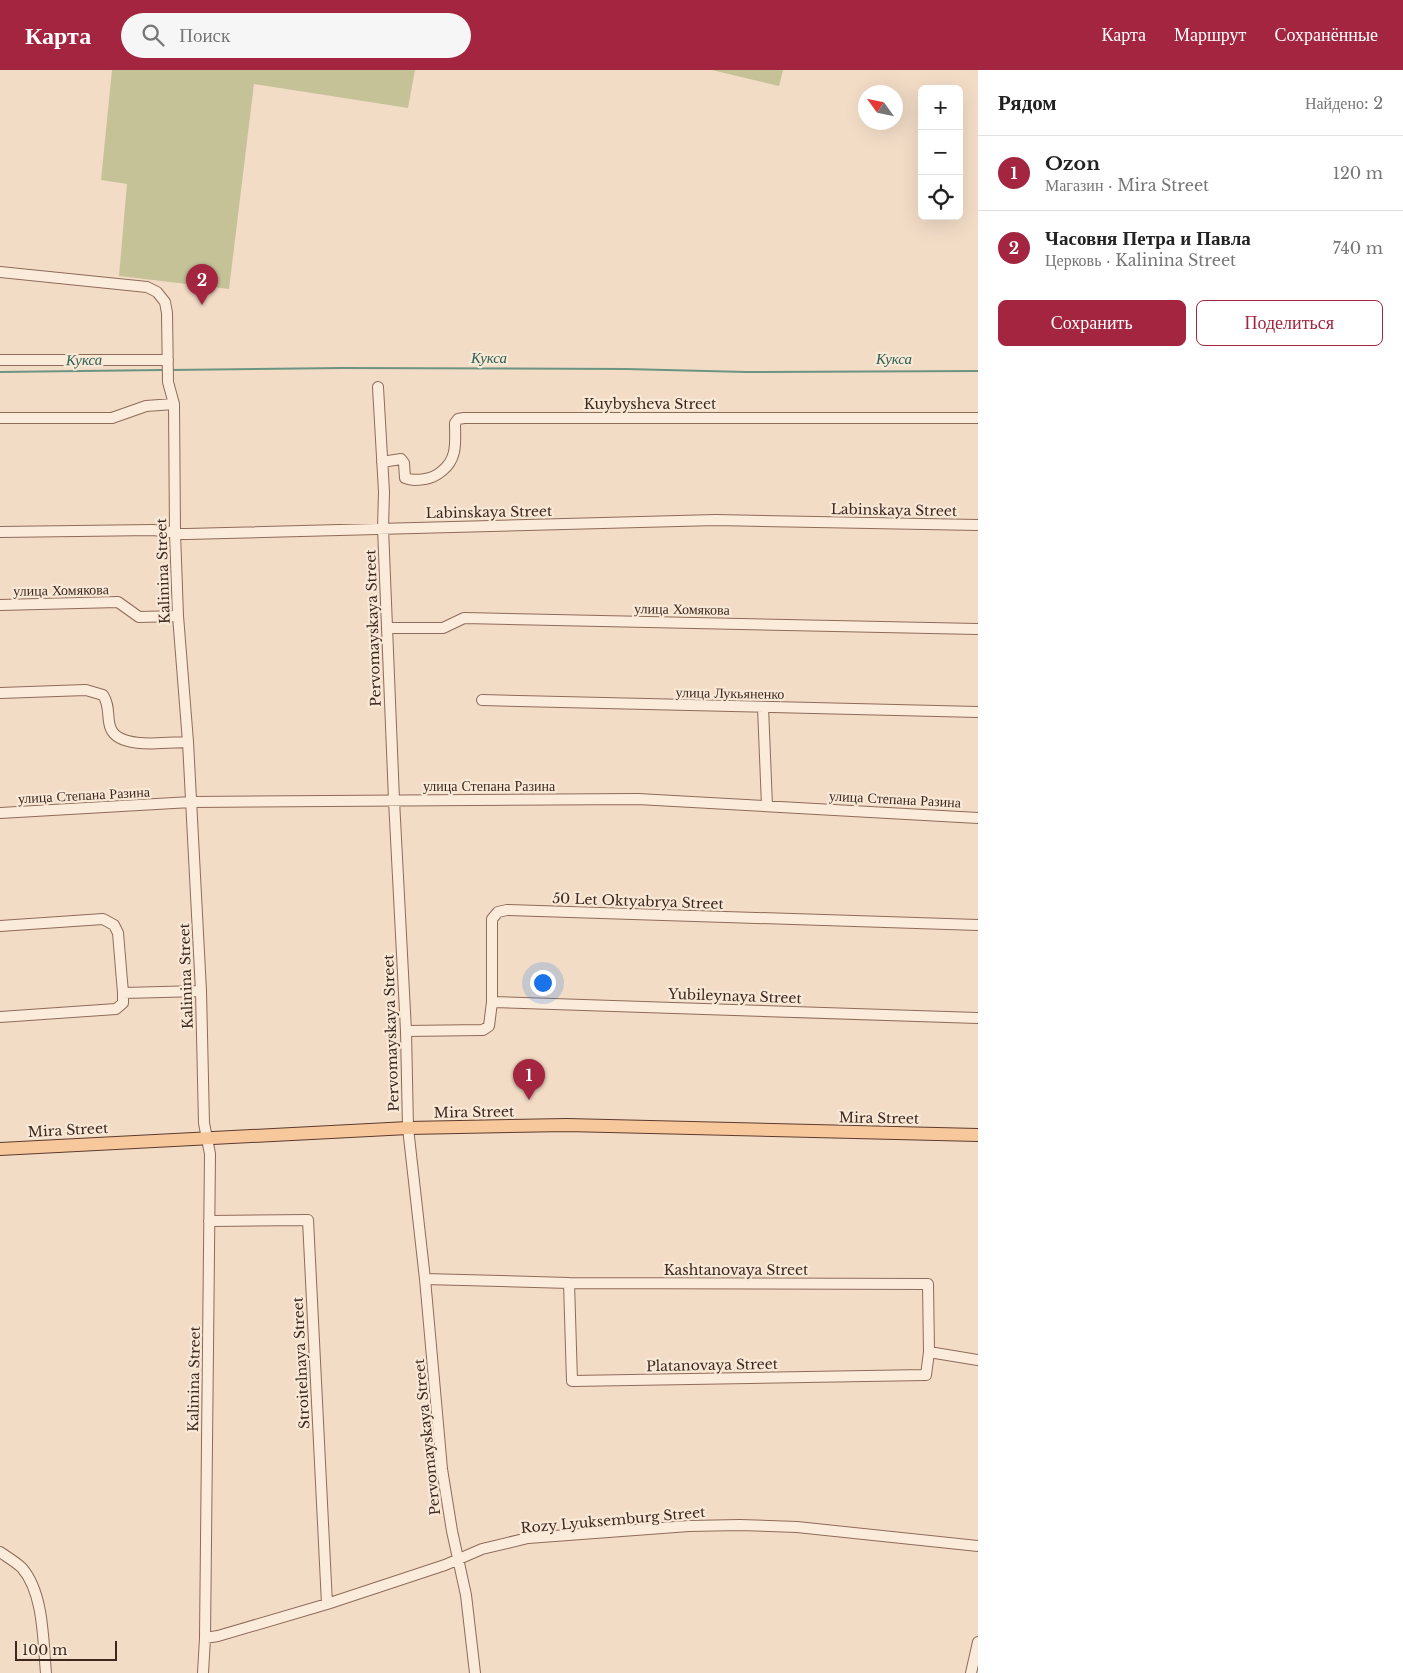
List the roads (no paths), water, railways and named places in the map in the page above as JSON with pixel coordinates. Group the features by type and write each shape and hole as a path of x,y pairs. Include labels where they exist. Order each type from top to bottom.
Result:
{"main road":[{"name":"Mira Street","path":"0,1149 408,1128 567,1125 978,1135"}],"street":[{"name":"Kalinina Street","path":"0,272 147,287 157,292 165,302 168,313 168,382 174,404 178,616 188,742 201,991 204,1124 210,1154 205,1638 203,1673"},
{"path":"0,360 168,363"},
{"name":"Pervomayskaya Street","path":"378,387 394,800 406,1031 408,1128 426,1279 442,1469 457,1560 466,1595 475,1673"},
{"path":"0,418 112,418 146,406 174,404"},
{"name":"Kuybysheva Street","path":"382,462 401,459 404,463 405,478 410,480 431,478 448,466 453,459 456,423 458,419 464,418 978,418"},
{"name":"Labinskaya Street","path":"0,532 153,530 175,533 716,520 978,525"},
{"name":"улица Хомякова","path":"0,605 118,602 139,617 178,616"},
{"name":"улица Хомякова","path":"387,628 443,628 464,618 978,629"},
{"path":"0,693 86,690 103,695 108,702 111,729 119,738 132,743 188,742"},
{"name":"улица Лукьяненко","path":"482,700 978,712"},
{"path":"763,708 767,806"},
{"name":"улица Степана Разина","path":"0,813 191,802 638,799 978,818"},
{"name":"50 Let Oktyabrya Street","path":"406,1031 484,1030 489,1026 492,1002 492,919 498,912 507,910 978,925"},
{"path":"0,926 103,919 114,925 118,932 123,993 123,1003 116,1009 0,1018"},
{"path":"123,993 201,991"},
{"name":"Yubileynaya Street","path":"492,1002 978,1018"},
{"name":"Stroitelnaya Street","path":"209,1221 308,1220 327,1604"},
{"name":"Kashtanovaya Street","path":"426,1279 568,1284 928,1284 929,1352"},
{"name":"Platanovaya Street","path":"568,1284 572,1381 926,1375 929,1352"},
{"path":"929,1352 978,1360"},
{"name":"Rozy Lyuksemburg Street","path":"205,1638 218,1636 327,1604 457,1560 482,1549 528,1538 689,1526 797,1527 978,1546"},
{"path":"0,1552 22,1568 32,1583 40,1611 46,1673"},
{"path":"971,1673 978,1642"}],"waterway":[{"name":"Кукса","path":"170,370 342,368 626,369 746,372 978,371"},
{"name":"Кукса","path":"0,372 163,370"}],"place":[{"name":"Часовня Петра и Павла","path":"202,305"},
{"name":"Ozon","path":"529,1100"}]}
